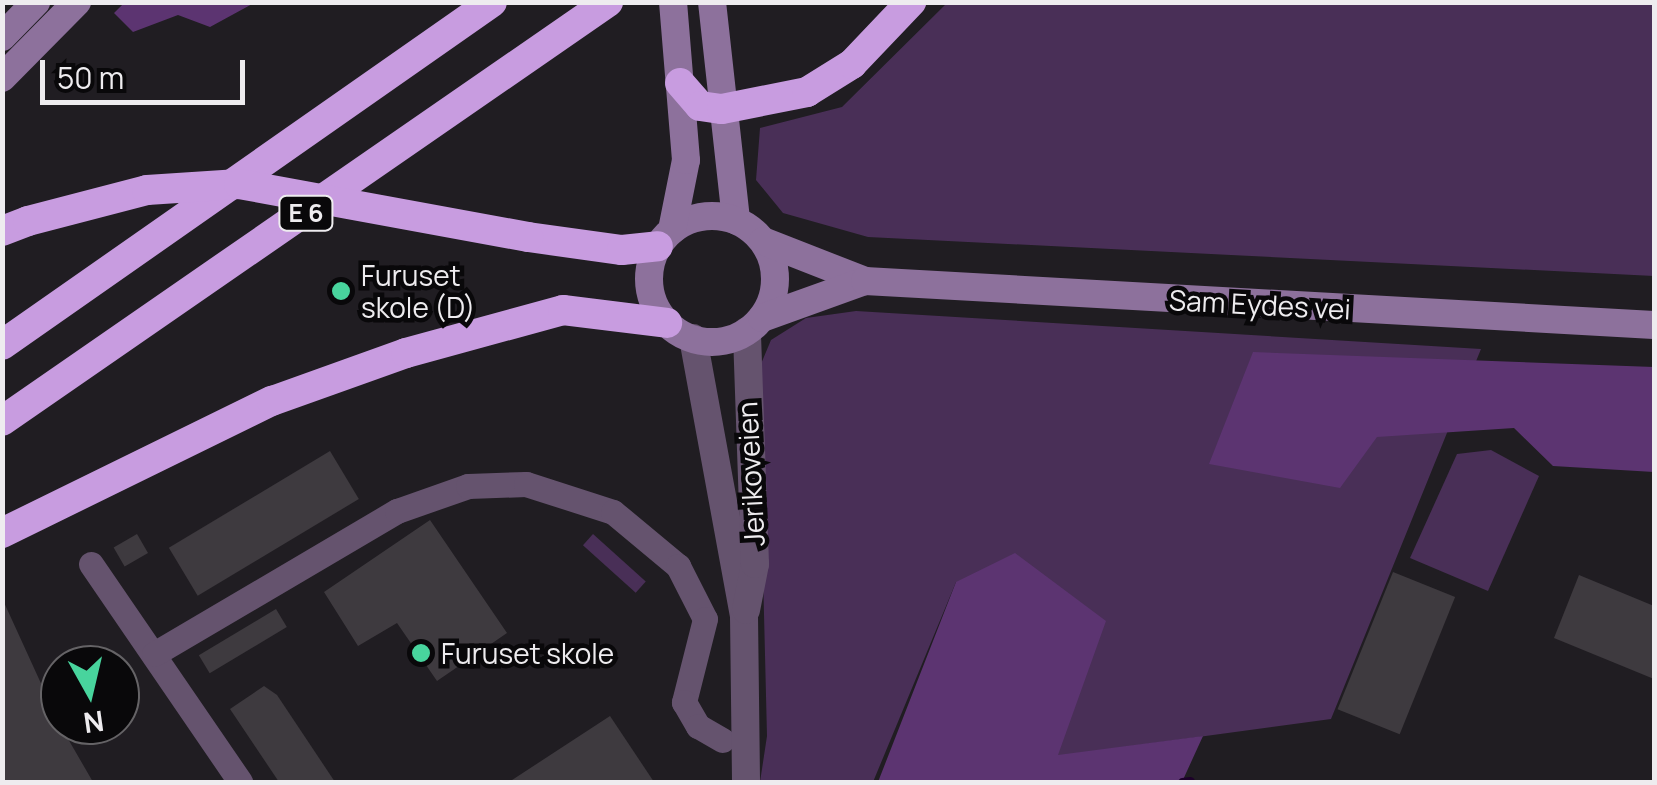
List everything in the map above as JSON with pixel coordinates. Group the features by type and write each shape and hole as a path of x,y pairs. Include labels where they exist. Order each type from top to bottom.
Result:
{"highway":[{"name":"E 6","path":"2,345 492,2"},
{"name":"E 6","path":"2,421 608,2"},
{"path":"680,83 707,107 786,99 831,79 910,2"},
{"name":"E 6","path":"15,226 147,190 239,184 528,237 622,250 665,238"},
{"path":"2,534 272,401 406,353 563,310 680,330"}],"main road":[{"path":"2,37 36,2"},
{"path":"2,78 77,2"},
{"path":"673,2 680,83"},
{"name":"Jerikoveien","path":"680,330 650,282 686,183 707,107 712,2"},
{"name":"Jerikoveien","path":"707,107 736,221"},
{"path":"665,238 703,217 736,221 763,241"},
{"name":"Jerikoveien","path":"755,325 775,272 763,241"},
{"name":"Sam Eydes vei","path":"763,241 865,282 1654,324"},
{"name":"Sam Eydes vei","path":"755,325 865,282"},
{"path":"680,330 721,341 755,325"}],"street":[{"name":"Jerikoveien","path":"744,616 755,564 755,325"},
{"name":"Jerikoveien","path":"680,330 744,616 746,782"},
{"path":"154,654 396,512 468,486 526,484 613,512 678,566 705,619 684,702 698,726 722,740"},
{"path":"91,564 240,782"}],"shaded area":[{"path":"124,2 254,3 210,27 178,15 133,32 114,13"},
{"path":"947,3 1654,3 1654,276 868,237 783,213 756,180 760,128 842,107"},
{"path":"856,311 1481,349 1331,719 1058,756 956,582 873,782 760,782 767,736 758,371 771,340 806,318"},
{"path":"1253,352 1654,367 1654,472 1553,466 1514,428 1377,437 1340,488 1209,464"},
{"path":"1491,450 1539,476 1488,591 1410,558 1457,454"},
{"path":"593,534 646,582 636,593 583,545"},
{"path":"1015,553 1106,621 1058,755 1203,736 1182,782 878,782 956,582"}],"building":[{"path":"330,451 359,499 198,596 169,548"},
{"path":"430,520 507,633 437,681 397,623 358,646 324,592"},
{"path":"137,534 148,553 125,567 114,548"},
{"path":"1393,572 1455,597 1400,734 1338,709"},
{"path":"1579,575 1654,606 1654,679 1554,638"},
{"path":"2,598 40,681 40,745 72,745 93,782 2,782"},
{"path":"276,609 287,627 210,673 199,655"},
{"path":"264,686 277,695 335,782 279,782 230,709"},
{"path":"610,716 654,782 509,782"}],"waterway":[{"path":"1182,782 1190,781"}],"place":[{"name":"Furuset skole (D)","path":"341,291"},
{"name":"Furuset skole","path":"421,653"}]}
